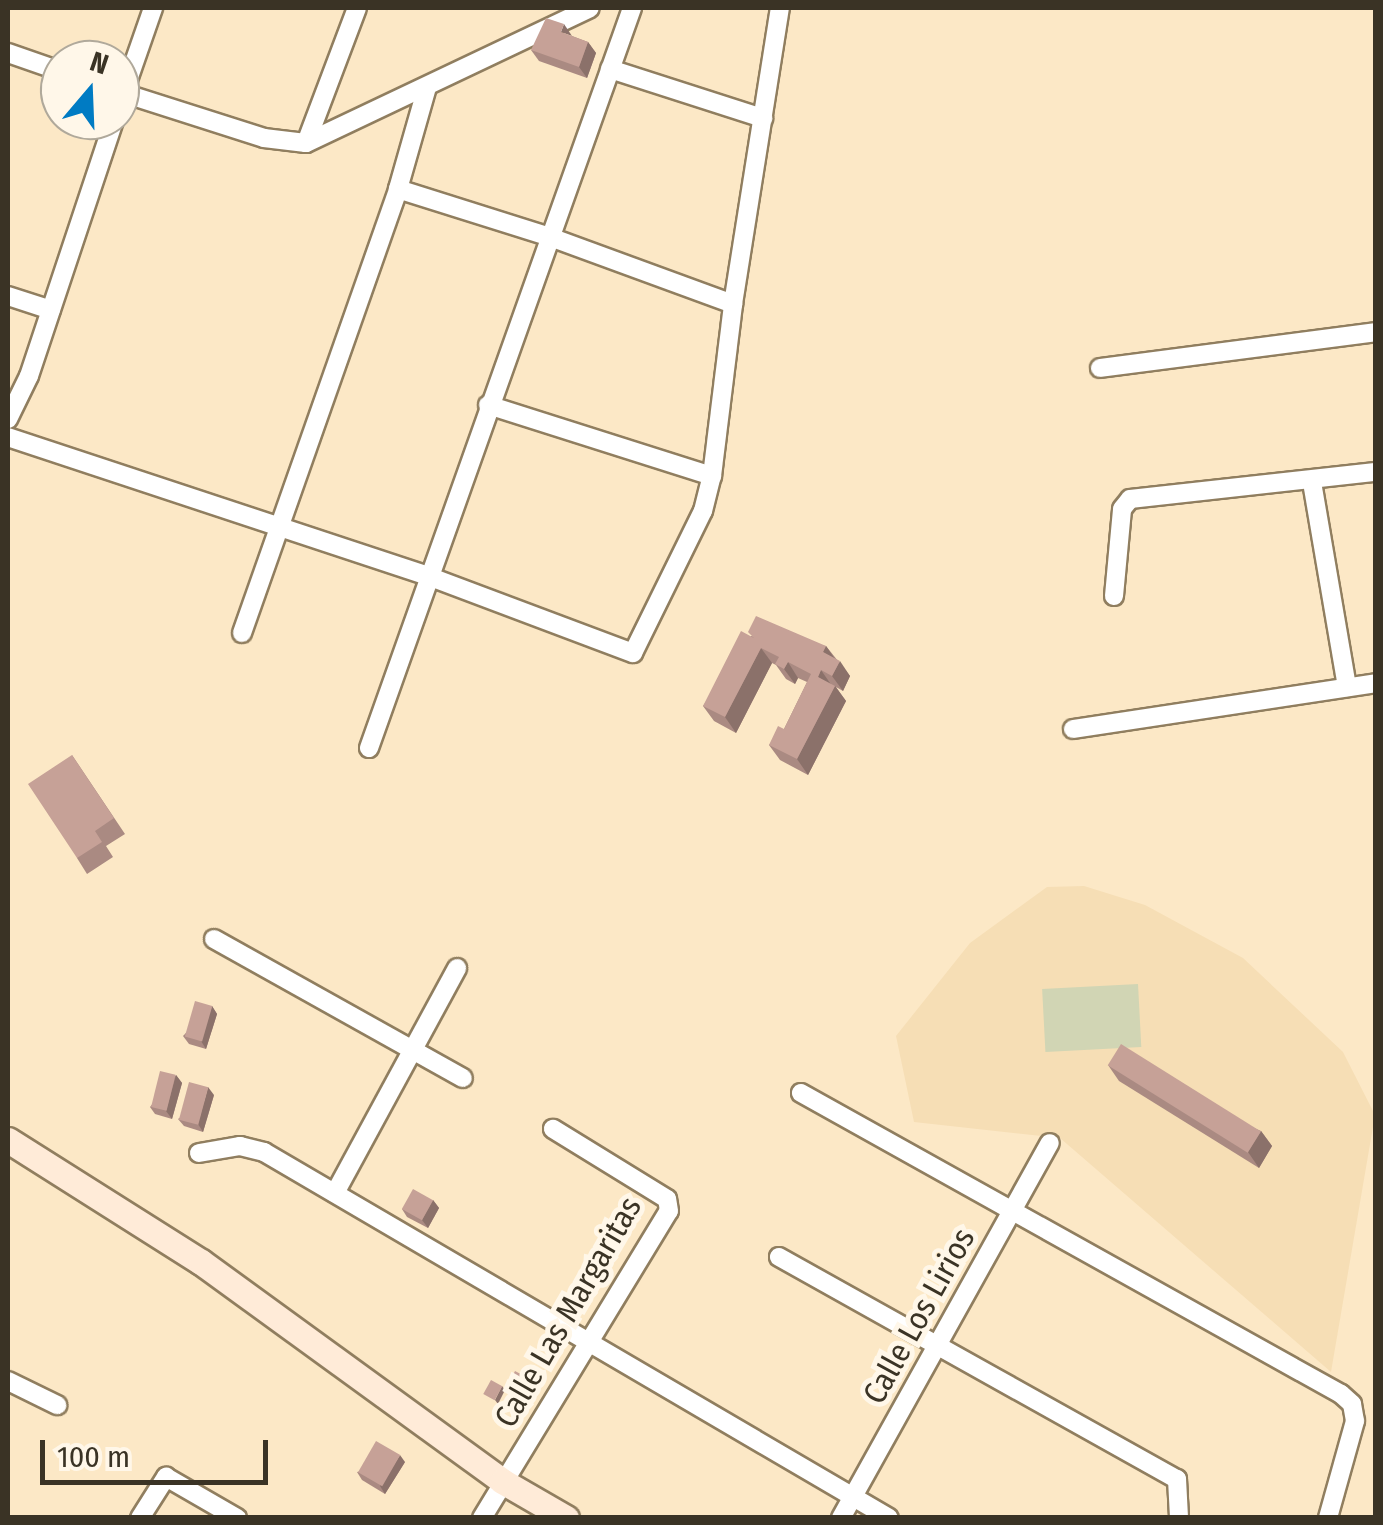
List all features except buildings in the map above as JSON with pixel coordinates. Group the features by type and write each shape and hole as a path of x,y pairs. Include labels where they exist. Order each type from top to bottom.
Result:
{"street":[{"path":"140,42 152,8"},
{"path":"306,144 357,8"},
{"path":"140,102 264,138 306,144 590,8"},
{"path":"368,748 632,8"},
{"path":"8,438 428,576 634,653 703,511 712,476 733,304 780,8"},
{"path":"8,53 40,64"},
{"path":"610,69 762,118"},
{"path":"242,633 398,189 428,87"},
{"path":"8,419 51,310 107,140"},
{"path":"398,189 550,237 733,304"},
{"path":"8,296 51,310"},
{"path":"1100,368 1376,332"},
{"path":"488,405 712,476"},
{"path":"1114,596 1122,508 1130,499 1376,472"},
{"path":"1312,482 1348,688"},
{"path":"1073,729 1376,683"},
{"path":"214,939 463,1078"},
{"path":"335,1193 457,968"},
{"path":"801,1093 1012,1208 1352,1404 1355,1421 1328,1518"},
{"name":"Calle Las Margaritas","path":"482,1518 669,1211 667,1199 553,1129"},
{"path":"8,1140 136,1218 265,1305 502,1481 566,1518"},
{"name":"Calle Los Lirios","path":"842,1518 1050,1143"},
{"path":"200,1153 240,1146 264,1152 889,1518"},
{"path":"779,1257 1177,1479 1179,1518"},
{"path":"8,1381 56,1405"},
{"path":"140,1518 166,1476 237,1518"}],"shaded area":[{"path":"1084,886 1145,905 1243,958 1343,1052 1375,1115 1331,1372 1060,1138 914,1122 896,1036 970,943 1047,887"}],"green space":[{"path":"1138,984 1141,1047 1045,1052 1042,989"}]}
